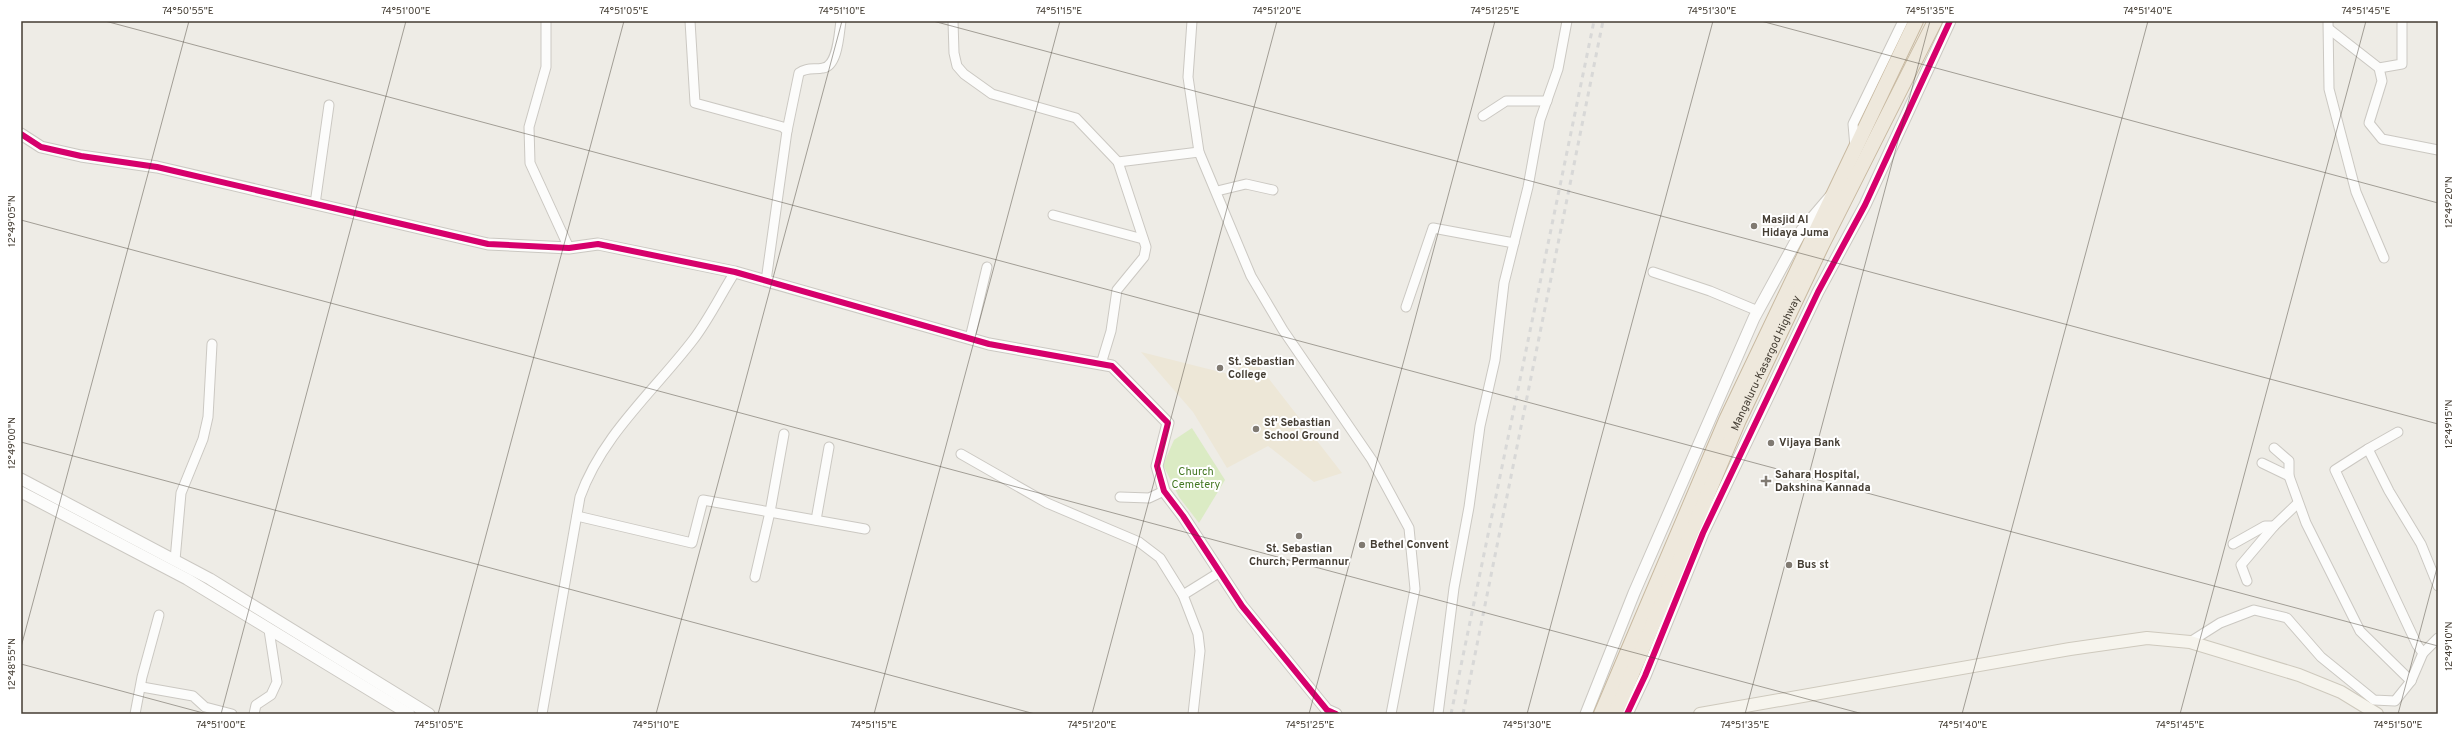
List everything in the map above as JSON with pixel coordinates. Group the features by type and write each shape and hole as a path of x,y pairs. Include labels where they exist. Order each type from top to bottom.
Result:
{"highway":[{"name":"Mangaluru-Kasargod Highway","path":"1615,714 1739,420 1816,244 1835,192 1916,21"},
{"name":"Mangaluru-Kasargod Highway","path":"1601,714 1726,420 1816,244 1935,21"}],"main road":[{"path":"1700,714 2147,638 2190,642 2299,675 2370,703 2377,714"}],"street":[{"path":"546,21 546,67 529,127 530,163 569,248"},
{"path":"690,21 695,102 783,128 787,131"},
{"path":"766,280 787,131 799,73 808,69 825,68 829,65 837,47 841,21"},
{"path":"952,21 954,53 957,66 964,74 992,94 1076,118 1118,162 1144,234 1143,239 1146,247 1144,257 1117,290 1111,331 1100,364"},
{"path":"1192,21 1188,77 1199,152 1251,276 1283,330 1372,460 1409,528 1415,590 1391,714"},
{"path":"1438,714 1454,588 1469,507 1480,426 1495,360 1504,283 1528,187 1540,120 1558,69 1566,21"},
{"path":"1855,149 1853,124 1903,21"},
{"path":"1627,714 1645,676 1704,533 1818,292 1865,205 1950,21"},
{"path":"2379,68 2402,64 2402,21"},
{"path":"2328,25 2379,68 2382,81 2369,123 2374,132 2382,139 2438,150"},
{"path":"2328,25 2329,89 2356,192 2384,258"},
{"path":"1483,116 1506,101 1547,101"},
{"path":"315,204 329,105"},
{"path":"21,134 41,147 81,156 158,167 488,244 569,248 598,244 735,272 989,344 1112,366 1168,423 1157,466 1164,492 1242,606 1319,701 1327,710 1336,714"},
{"path":"1118,162 1199,152"},
{"path":"1216,191 1246,184 1273,190"},
{"path":"1586,714 1634,593 1758,311 1802,230 1821,205 1835,192"},
{"path":"1053,214 1143,239"},
{"path":"1406,307 1433,228 1514,243"},
{"path":"970,338 987,267"},
{"path":"542,714 580,497 586,479 617,430 694,339 735,272"},
{"path":"1653,272 1710,291 1758,311"},
{"path":"178,566 181,493 203,440 208,417 212,344"},
{"path":"2398,432 2335,470 2360,527 2417,645 2423,653"},
{"path":"755,577 770,512 784,434"},
{"path":"816,520 829,447"},
{"path":"2274,448 2289,461 2289,476 2306,523 2360,631 2411,682"},
{"path":"2368,449 2389,491 2421,544 2438,586"},
{"path":"961,454 1047,503 1139,542 1160,558 1183,595 1198,634 1200,651 1193,714"},
{"path":"2262,463 2289,476"},
{"path":"21,479 178,566 429,714"},
{"path":"21,492 178,566 269,630 409,714"},
{"path":"1120,497 1149,498 1164,492"},
{"path":"577,516 692,543 703,500 865,529"},
{"path":"2248,581 2241,565 2274,526 2298,503"},
{"path":"2234,544 2265,526 2274,526"},
{"path":"1183,595 1220,572"},
{"path":"2190,642 2220,623 2254,610 2287,618 2321,657 2370,703 2394,701 2411,682 2423,653 2438,638"},
{"path":"135,714 142,687 142,677 159,615"},
{"path":"254,714 256,705 271,695 277,682 269,630"},
{"path":"142,687 192,696 205,707 232,714"}],"shaded area":[{"name":"St' Sebastian School Ground","path":"1141,352 1236,376 1240,362 1252,357 1342,473 1314,482 1268,446 1227,468 1193,412"}],"green space":[{"name":"Church Cemetery","path":"1192,428 1225,480 1199,523 1179,497 1163,465 1174,440"}],"railway":[{"path":"1451,714 1594,21"},
{"path":"1463,714 1603,21"}],"cycle path":[{"path":"1627,714 1645,676 1703,533 1818,292 1865,205 1950,21"},
{"path":"21,134 41,147 81,156 157,167 488,244 569,248 598,244 735,272 989,344 1112,366 1168,423 1157,466 1164,491 1183,516 1242,606 1327,710 1336,714"}],"place":[{"name":"Masjid Al Hidaya Juma","path":"1754,226"},
{"name":"St. Sebastian College","path":"1220,368"},
{"name":"St' Sebastian School Ground","path":"1256,429"},
{"name":"Vijaya Bank","path":"1771,443"},
{"name":"Sahara Hospital, Dakshina Kannada","path":"1766,481"},
{"name":"St. Sebastian Church, Permannur","path":"1299,536"},
{"name":"Bethel Convent","path":"1362,545"},
{"name":"Bus st","path":"1789,565"}]}
